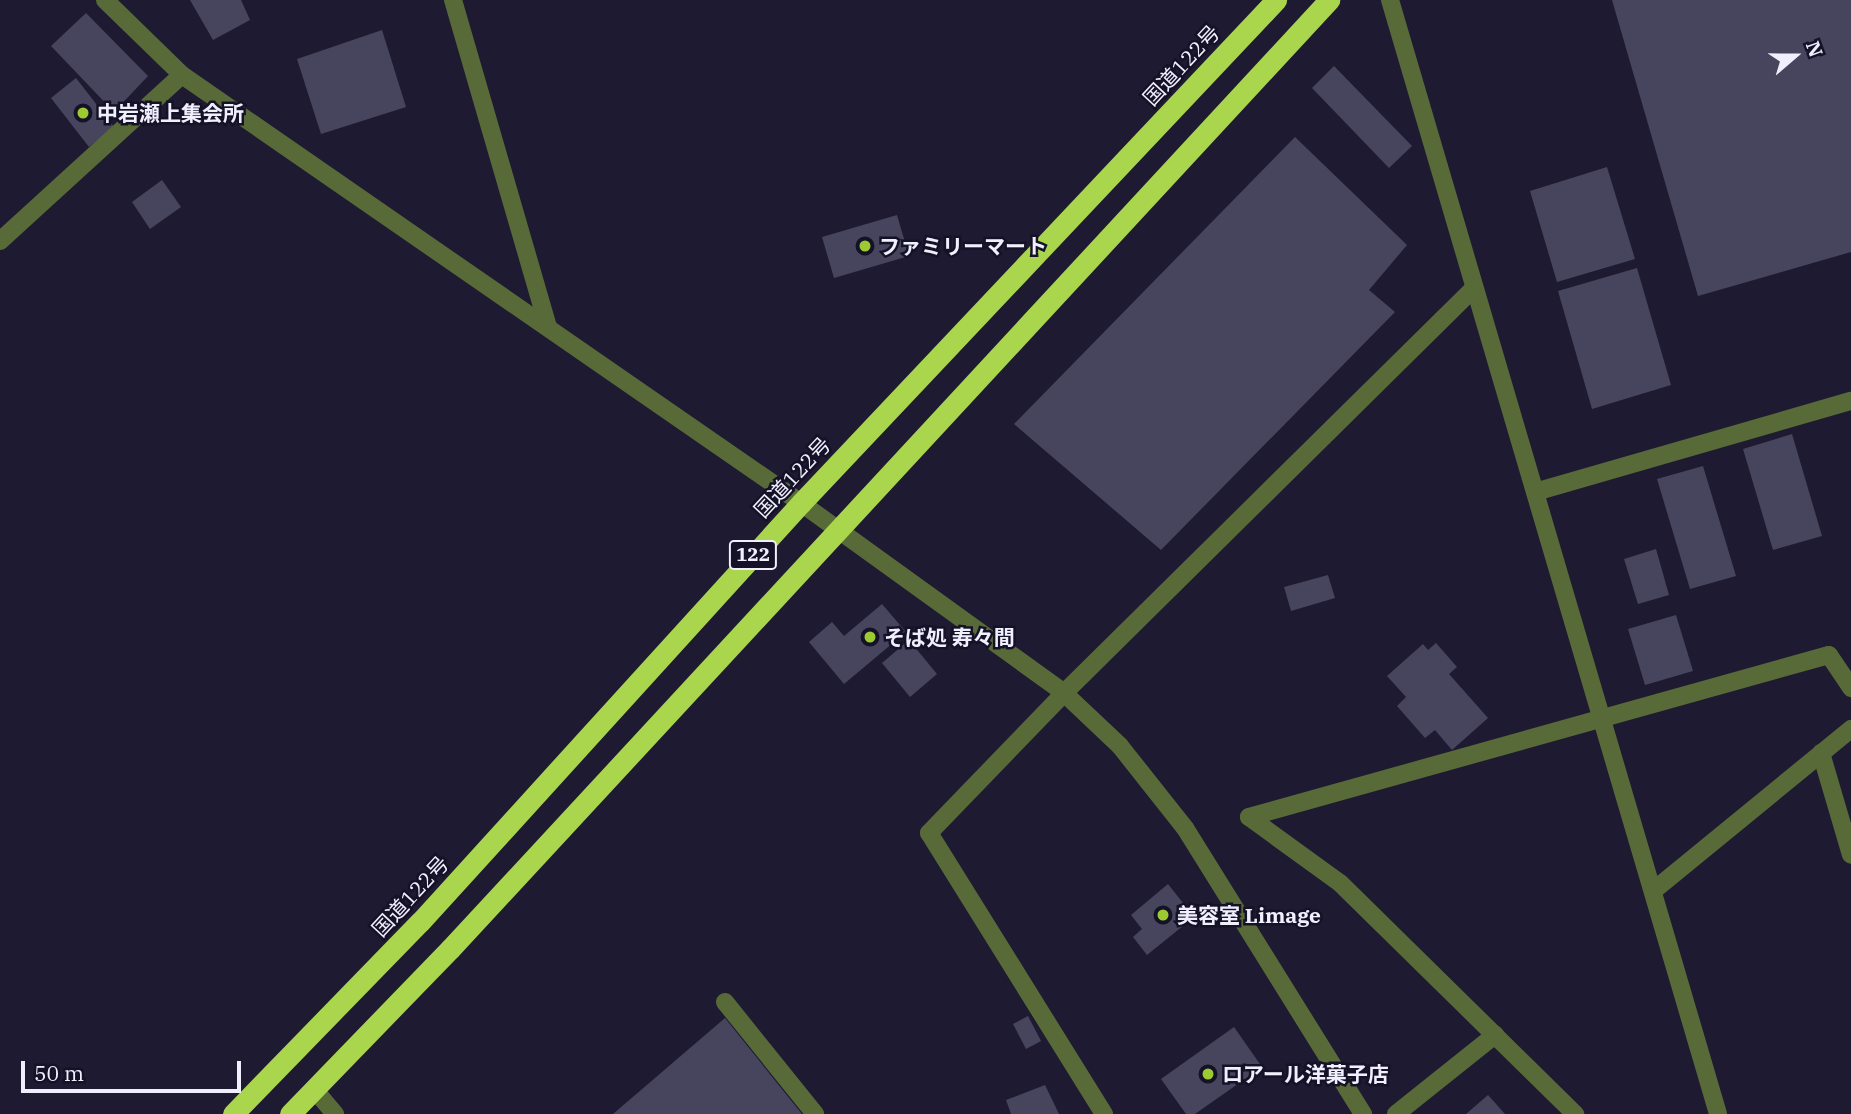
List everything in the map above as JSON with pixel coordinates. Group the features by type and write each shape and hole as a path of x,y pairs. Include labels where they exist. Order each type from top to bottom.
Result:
{"highway":[{"name":"国道122号","path":"233,1114 420,922 801,503 1276,0"},
{"name":"122","path":"290,1114 450,950 1329,0"}],"street":[{"path":"106,0 182,75 801,503 1065,693 1120,746 1185,828 1363,1114"},
{"path":"453,0 548,328"},
{"path":"1390,0 1472,290 1535,492 1718,1114"},
{"path":"0,241 182,75"},
{"path":"1104,1114 929,833 1065,693 1472,290"},
{"path":"1535,492 1851,401"},
{"path":"1575,1114 1340,883 1250,817 1829,655 1851,688"},
{"path":"1653,891 1851,729"},
{"path":"1821,753 1851,855"},
{"path":"725,1002 815,1114"},
{"path":"1396,1114 1495,1035"},
{"path":"314,1090 335,1114"}],"building":[{"path":"190,0 241,0 250,20 213,40"},
{"path":"1612,0 1851,0 1851,252 1698,296"},
{"path":"86,13 148,76 114,112 51,46"},
{"path":"382,30 406,107 321,134 297,59"},
{"path":"1334,66 1412,146 1389,168 1312,88"},
{"name":"中岩瀬上集会所","path":"76,78 114,127 89,147 51,98"},
{"path":"1295,137 1407,245 1369,290 1395,312 1161,550 1014,424"},
{"path":"1607,167 1635,259 1557,282 1530,191"},
{"path":"162,180 181,207 150,229 132,202"},
{"name":"ファミリーマート","path":"897,215 909,256 834,278 822,237"},
{"path":"1637,268 1671,385 1592,409 1558,291"},
{"path":"1792,434 1822,536 1773,550 1743,449"},
{"path":"1703,466 1736,576 1690,589 1657,479"},
{"path":"1656,549 1669,595 1638,604 1624,559"},
{"path":"1328,575 1335,598 1291,611 1284,587"},
{"path":"882,604 906,632 844,684 809,642 832,622 844,636"},
{"path":"1676,615 1693,671 1645,685 1628,629"},
{"path":"909,640 937,674 910,697 882,663"},
{"path":"1436,643 1457,667 1449,674 1488,718 1452,750 1435,730 1425,738 1397,706 1406,697 1387,676 1423,644 1428,650"},
{"path":"1168,884 1194,917 1147,955 1133,937 1142,929 1131,915"},
{"path":"1028,1016 1041,1041 1026,1049 1013,1024"},
{"path":"725,1018 802,1114 613,1114"},
{"path":"1234,1027 1262,1067 1195,1114 1186,1114 1161,1079"},
{"path":"1045,1085 1059,1114 1011,1114 1006,1100"},
{"path":"1488,1095 1505,1114 1466,1114"}],"place":[{"name":"中岩瀬上集会所","path":"83,113"},
{"name":"ファミリーマート","path":"865,246"},
{"name":"そば処 寿々間","path":"870,637"},
{"name":"美容室 Limage","path":"1163,915"},
{"name":"ロアール洋菓子店","path":"1208,1074"}]}
